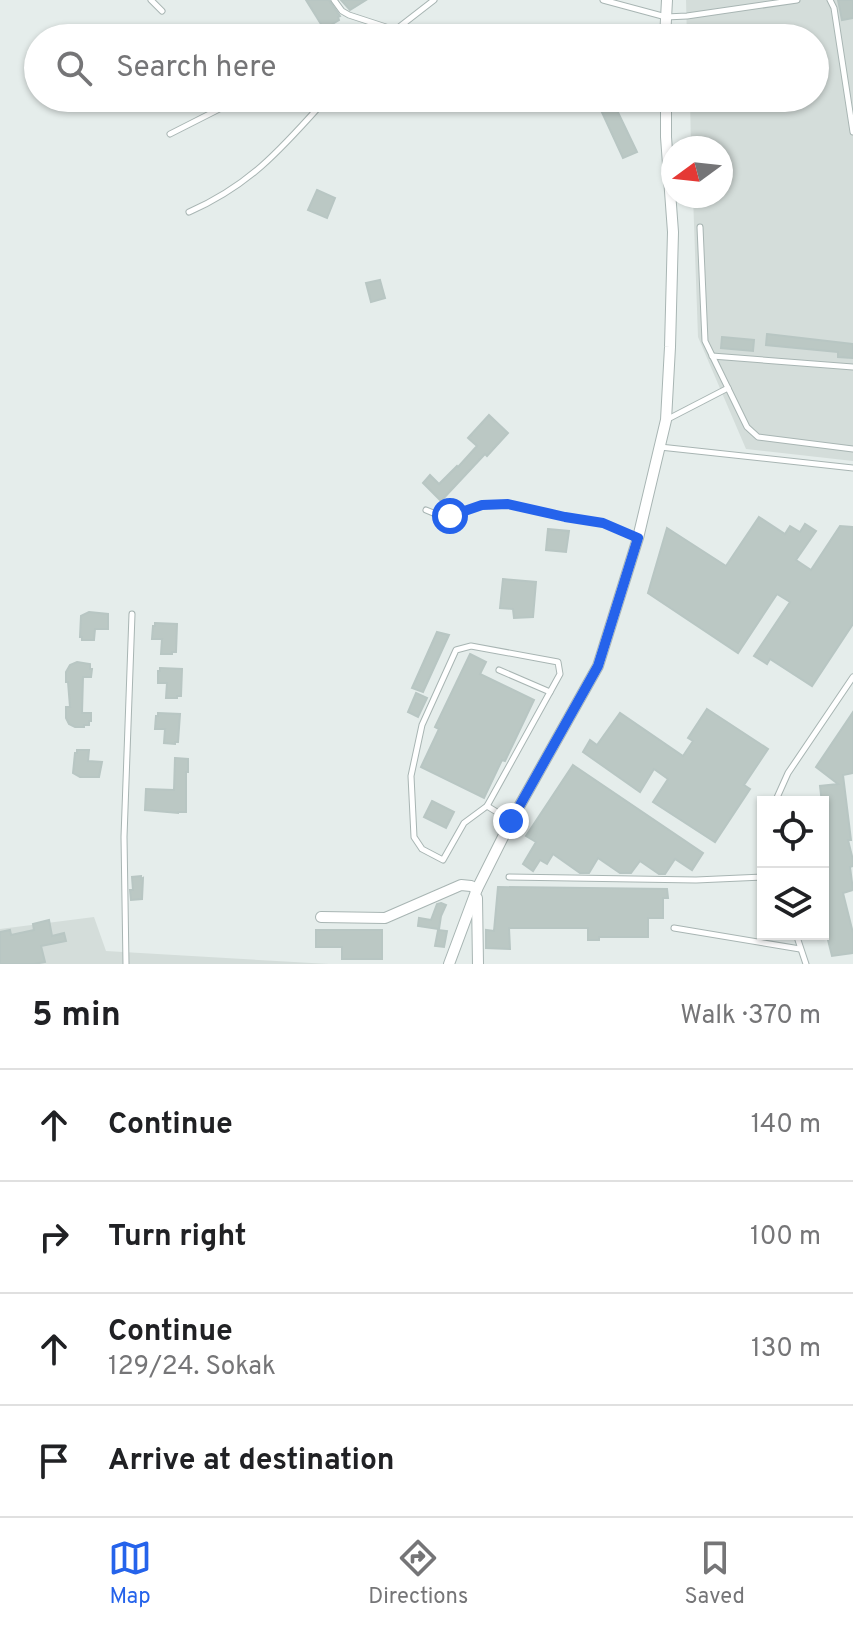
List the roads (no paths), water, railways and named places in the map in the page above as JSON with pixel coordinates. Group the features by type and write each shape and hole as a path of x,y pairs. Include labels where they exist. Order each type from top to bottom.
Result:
{"street":[{"path":"666,24 667,0"},
{"path":"449,964 477,890 511,821 598,666 638,538 666,420 673,232 666,112"},
{"path":"321,917 385,918 461,885 477,890"},
{"path":"477,890 478,964"}],"lane":[{"path":"151,0 162,11"},
{"path":"334,0 349,15 377,24"},
{"path":"403,24 434,0"},
{"path":"603,0 666,17 797,0"},
{"path":"830,0 834,8 853,132"},
{"path":"170,134 213,112"},
{"path":"189,212 212,202 257,172 314,112"},
{"path":"700,227 703,334 751,433 758,437 853,449"},
{"path":"712,356 853,367"},
{"path":"666,420 728,388"},
{"path":"660,447 853,468"},
{"path":"426,510 450,516 482,505 508,504 603,523 638,538"},
{"path":"126,964 124,837 132,614"},
{"path":"471,646 558,662 560,674 487,806 464,823 443,860 422,849 414,837 411,776 422,725 456,650 471,646"},
{"path":"499,670 550,692"},
{"path":"778,796 788,773 853,677"},
{"path":"487,806 511,821"},
{"path":"509,877 696,880 757,877"},
{"path":"674,928 800,949"},
{"path":"798,940 806,964"}]}
